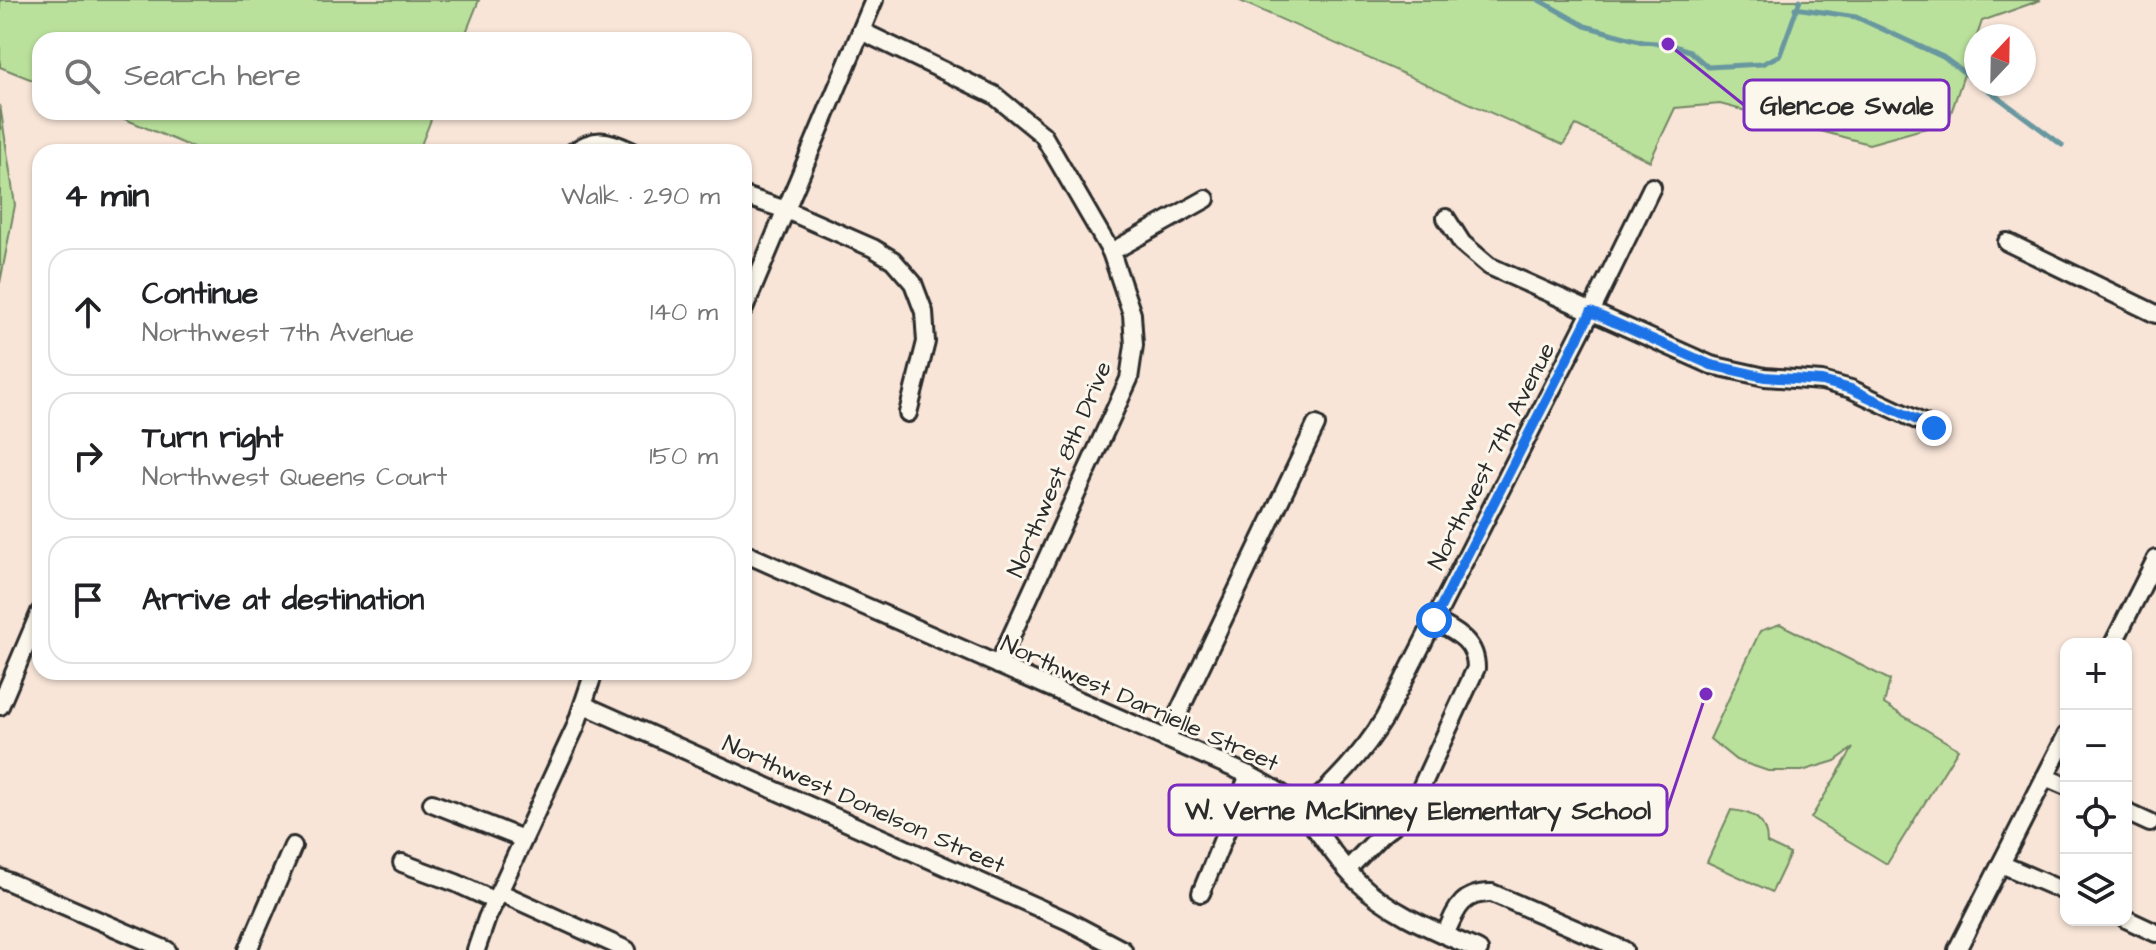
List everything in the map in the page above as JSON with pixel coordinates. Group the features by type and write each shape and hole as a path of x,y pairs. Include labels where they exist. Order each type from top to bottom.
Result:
{"street":[{"path":"752,290 874,0"},
{"name":"Northwest 8th Drive","path":"861,31 994,95 1043,135 1111,252 1132,314 1134,345 1129,379 998,665"},
{"path":"584,144 595,140 614,144"},
{"name":"Northwest 7th Avenue","path":"1302,813 1351,765 1374,735 1652,187"},
{"path":"752,199 873,248 893,260 913,283 924,312 926,342 908,413"},
{"path":"1111,252 1206,199"},
{"path":"1446,218 1462,243 1489,266 1711,365 1765,377 1822,381 1851,389 1934,428"},
{"path":"2007,242 2156,314"},
{"path":"1166,739 1316,425"},
{"name":"Northwest Darnielle Street","path":"752,557 1249,775 1286,796 1347,870 1382,903 1479,950"},
{"path":"2116,638 2156,559"},
{"path":"1347,870 1381,835 1404,817 1414,803 1473,676 1476,659 1469,643 1434,620"},
{"path":"0,706 32,631"},
{"path":"476,950 584,705 592,680"},
{"name":"Northwest Donelson Street","path":"584,705 1068,921 1123,950"},
{"path":"1957,950 2060,748"},
{"path":"1201,893 1249,775"},
{"path":"2045,777 2060,783"},
{"path":"432,803 523,839"},
{"path":"2132,815 2150,823"},
{"path":"248,950 293,846"},
{"path":"402,863 497,897 627,950"},
{"path":"2001,864 2060,889"},
{"path":"0,878 167,950"},
{"path":"1445,935 1466,898 1479,892 1492,893 1624,950"},
{"path":"2132,922 2156,933"}],"green space":[{"path":"0,0 479,0 466,32 32,32 32,80 0,67"},
{"path":"1238,0 2041,0 1982,21 1981,24 1964,24 1964,74 1948,122 1869,144 1720,104 1675,108 1650,161 1576,125 1563,145"},
{"path":"0,105 15,205 0,283"},
{"path":"127,120 431,120 421,144 185,144"},
{"path":"1780,624 1890,680 1884,704 1958,749 1887,864 1811,818 1853,748 1835,761 1802,771 1768,771 1736,760 1710,739 1760,631"},
{"path":"1731,810 1752,815 1764,828 1767,843 1790,854 1772,892 1707,862"}],"waterway":[{"path":"1539,0 1585,26 1690,51 1708,67 1762,64 1780,55 1800,0"},
{"path":"1795,8 1856,17 1943,57 1964,72"},
{"path":"1996,96 2062,145"}],"place":[{"name":"Glencoe Swale","path":"1668,44"},
{"name":"W. Verne McKinney Elementary School","path":"1706,694"}],"route":[{"path":"1434,620 1591,312 1711,365 1765,377 1822,381 1851,389 1934,428"}]}
